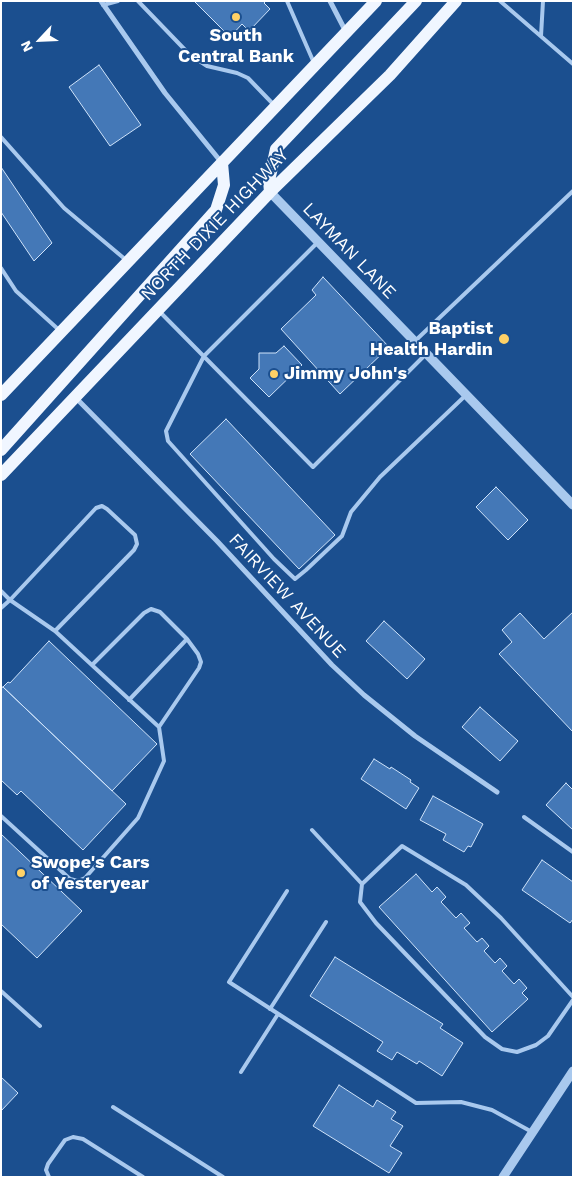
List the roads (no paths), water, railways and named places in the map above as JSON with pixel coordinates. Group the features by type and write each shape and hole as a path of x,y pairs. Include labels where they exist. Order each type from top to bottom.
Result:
{"main road":[{"name":"NORTH DIXIE HIGHWAY","path":"1,396 376,1"},
{"path":"270,192 269,181 276,150 416,1"},
{"name":"NORTH DIXIE HIGHWAY","path":"1,475 270,192 390,76 456,1"},
{"path":"1,450 216,210 224,185 222,164"}],"street":[{"path":"330,1 346,32"},
{"path":"102,3 164,93 222,164"},
{"name":"LAYMAN LANE","path":"270,192 573,506"},
{"name":"FAIRVIEW AVENUE","path":"74,397 217,542 351,683 415,736 496,792"},
{"path":"503,1177 573,1071"}],"lane":[{"path":"102,3 118,1"},
{"path":"138,1 190,55 206,66 237,73 248,78 276,106"},
{"path":"287,1 315,66"},
{"path":"500,1 573,64"},
{"path":"541,36 543,1"},
{"path":"1,137 64,208 128,262"},
{"path":"414,342 573,191"},
{"path":"317,242 204,356 166,431 168,441 274,559 295,579 342,536 351,512 380,477 466,396"},
{"path":"1,268 16,291 61,332"},
{"path":"158,310 312,467 426,354"},
{"path":"1,608 96,508 102,506 134,535 137,544 134,550 55,631"},
{"path":"1,592 55,631 158,727 164,761 138,818 85,878 78,881 70,879 1,816"},
{"path":"92,665 144,613 151,609 160,612 187,639 198,654 201,662 199,668 158,727"},
{"path":"129,700 187,639"},
{"path":"524,817 573,852"},
{"path":"312,830 362,884"},
{"path":"402,846 466,885 501,918 573,998 548,1036 536,1045 517,1052 502,1049 485,1037 376,923 360,902 362,884 402,846"},
{"path":"288,891 229,982 416,1103 461,1102 492,1110 532,1132"},
{"path":"270,1009 326,922"},
{"path":"1,991 40,1026"},
{"path":"241,1072 278,1014"},
{"path":"113,1107 223,1177"},
{"path":"48,1177 46,1170 48,1164 65,1140 73,1137 83,1139 143,1177"}],"place":[{"name":"South Central Bank","path":"236,17"},
{"name":"Baptist Health Hardin","path":"504,339"},
{"name":"Jimmy John's","path":"274,374"},
{"name":"Swope's Cars of Yesteryear","path":"21,873"}]}
